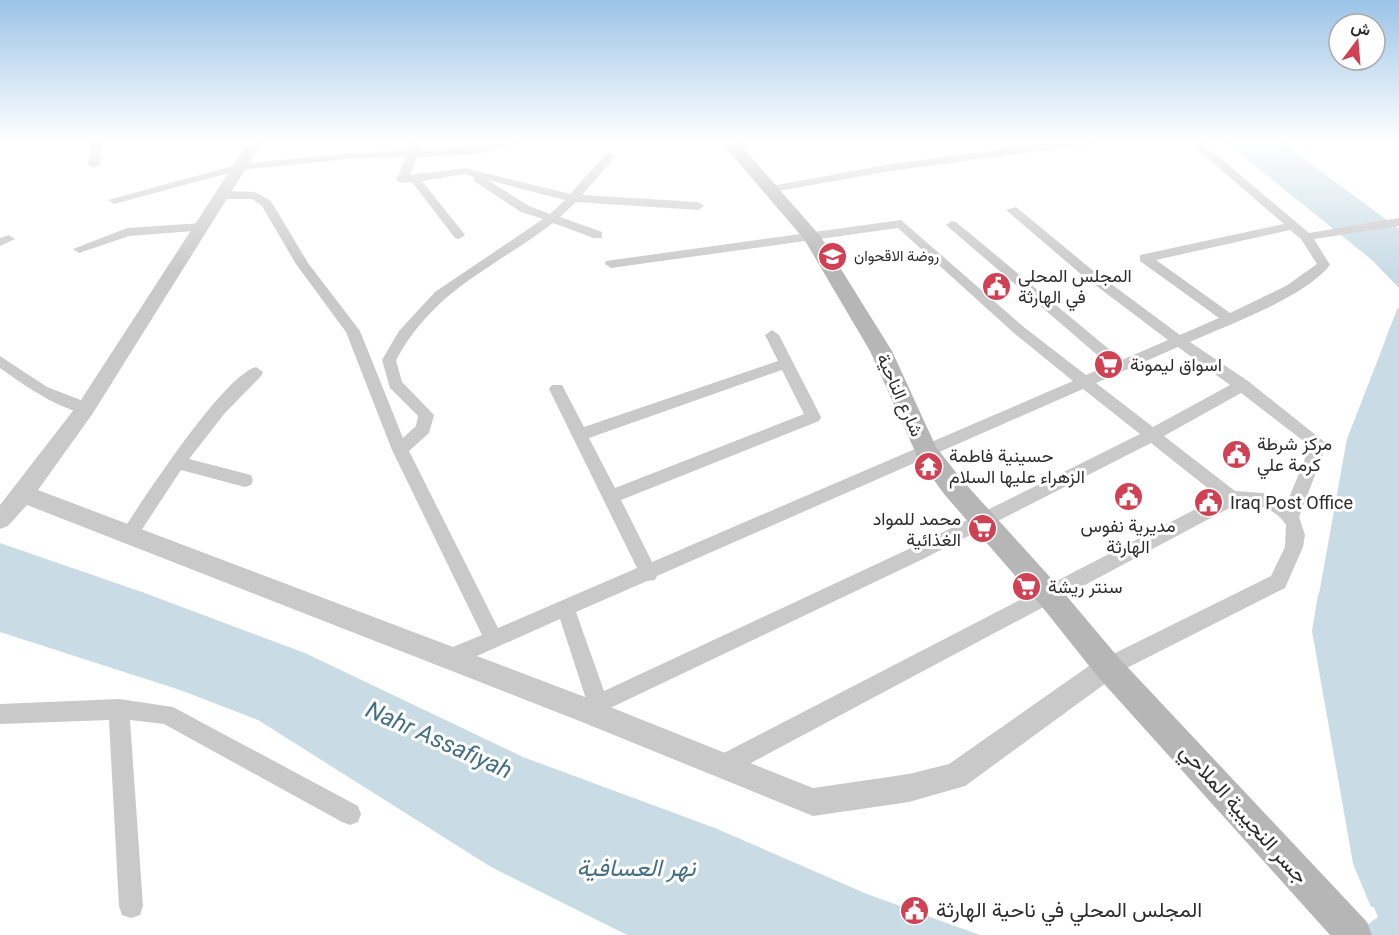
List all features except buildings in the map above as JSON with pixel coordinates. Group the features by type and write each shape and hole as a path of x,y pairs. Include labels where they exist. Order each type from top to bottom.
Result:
{"main road":[{"name":"شارع الناحية","path":"768,185 813,237 881,351 926,452 982,521 1049,595 1108,667 1134,693"},
{"name":"جسر النجيبية الملاحي","path":"1134,693 1354,935"}],"street":[{"path":"114,200 173,185"},
{"path":"0,520 23,494 86,408 229,185"},
{"path":"420,185 459,235"},
{"path":"487,185 525,209 550,220 598,235"},
{"path":"519,185 572,198 633,204 698,206"},
{"path":"400,450 423,429 426,415 395,384 388,360 403,332 437,295 460,277 550,220 584,185"},
{"path":"772,189 793,185"},
{"path":"450,658 649,574 1229,319 1277,297 1324,266 1306,237 1244,185"},
{"path":"222,195 255,196 267,204 283,227 302,264 353,331 400,450 494,639"},
{"path":"1012,210 1049,243 1243,385 1319,444 1290,517"},
{"path":"1306,237 1399,222"},
{"path":"611,264 901,224 1020,331 1155,435 1232,498"},
{"path":"952,225 1120,366"},
{"path":"1229,319 1145,258 1293,226"},
{"path":"79,249 127,232 202,227"},
{"path":"611,496 813,417 772,335"},
{"path":"0,362 42,391 86,408"},
{"path":"579,435 785,364"},
{"path":"129,535 177,462 226,398 256,372"},
{"path":"592,707 982,521 1155,435 1243,385"},
{"path":"557,389 649,574"},
{"path":"177,462 245,480"},
{"path":"23,494 450,658 592,707 722,766 813,802 909,788 955,776 1108,667 1278,582 1291,559 1297,533 1290,517 1274,502 1246,495 1232,498 722,766"},
{"path":"566,609 592,707"},
{"path":"0,714 119,709 166,714 350,814"},
{"path":"119,709 131,906"}],"water":[{"path":"1278,185 1339,185 1399,229 1399,288 1372,260"},
{"path":"1399,310 1399,935 1353,935 1378,917 1356,863 1315,631 1349,440"},
{"name":"نهر العسافية","path":"0,543 142,592 305,653 523,757 715,828 867,894 980,935 627,935 491,867 258,720 180,690 0,632"}],"waterway":[{"path":"1388,338 1399,310"},
{"path":"1321,596 1349,440 1389,337"},
{"path":"1321,595 1315,631 1356,863 1373,904"}],"place":[{"name":"روضة الاقحوان","path":"833,256"},
{"name":"المجلس المحلي في الهارثة","path":"997,286"},
{"name":"اسواق ليمونة","path":"1109,365"},
{"name":"مركز شرطة كرمة علي","path":"1236,454"},
{"name":"حسينية فاطمة الزهراء عليها السلام","path":"928,466"},
{"name":"مديرية نفوس الهارثة","path":"1128,497"},
{"name":"Iraq Post Office","path":"1209,503"},
{"name":"محمد للمواد الغذائية","path":"982,529"},
{"name":"سنتر ريشة","path":"1027,587"},
{"name":"المجلس المحلي في ناحية الهارثة","path":"915,910"}],"water label":[{"name":"Nahr Assafiyah","path":"439,740"}]}
